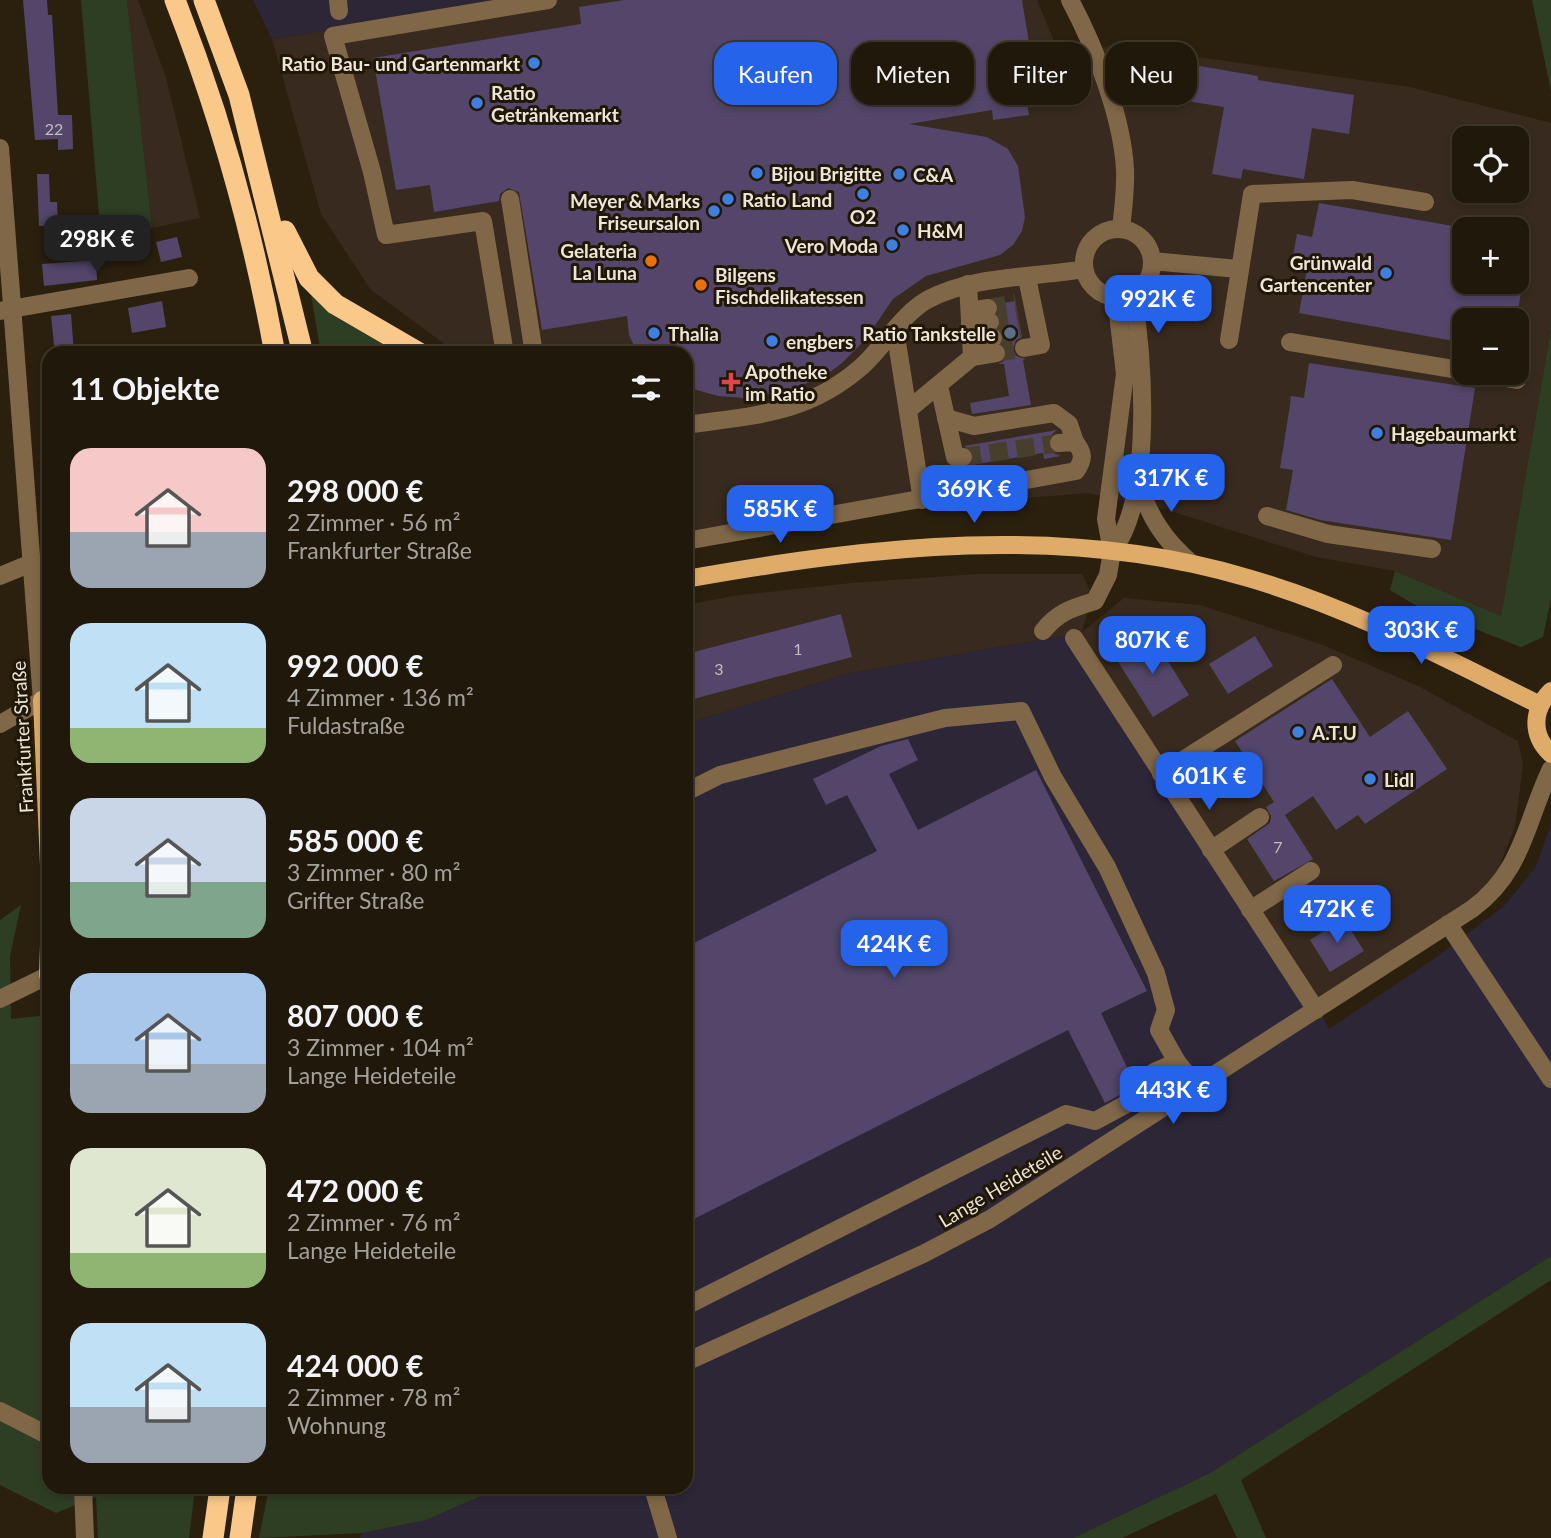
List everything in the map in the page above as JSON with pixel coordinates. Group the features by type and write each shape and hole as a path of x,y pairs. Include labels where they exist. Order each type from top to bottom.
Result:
{"highway":[{"path":"175,0 201,68 234,169 258,262 274,346"},
{"path":"204,0 239,95 260,167 301,346"},
{"path":"260,167 291,247 309,278 335,304 407,346"},
{"path":"213,1538 219,1494"},
{"path":"240,1538 246,1494"}],"main road":[{"path":"693,578 888,548 1030,544 1112,551 1191,564 1249,578 1416,642 1540,705"},
{"path":"1551,691 1540,705 1537,731 1551,754"}],"street":[{"path":"504,346 483,221 386,235 372,172 333,36 548,0"},
{"path":"1070,0 1084,25 1118,123 1125,170 1121,229"},
{"name":"Frankfurter Straße","path":"0,148 6,310 34,562 42,598"},
{"path":"1229,340 1238,269 1252,194 1352,190 1425,202"},
{"path":"510,199 533,346"},
{"path":"1121,229 1139,236 1150,252 1152,261 1147,280 1125,295 1107,296 1091,286 1083,258 1092,240 1101,233 1121,229"},
{"path":"1152,261 1238,269"},
{"path":"693,424 792,409 827,393 861,367 925,301 968,285 1084,269"},
{"path":"6,310 189,278"},
{"path":"1026,321 1027,278"},
{"path":"908,410 939,386 971,333 968,285"},
{"path":"1112,551 1122,539 1132,509 1144,382 1125,295"},
{"path":"1043,631 1055,616 1067,609 1094,601 1108,575 1112,551 1107,519 1125,374 1125,295"},
{"path":"895,330 922,500"},
{"path":"971,333 992,330 971,333"},
{"path":"1290,342 1452,369"},
{"path":"939,386 955,457 964,457"},
{"path":"693,540 1076,471 1083,460 1082,451 1067,442 1069,424 1054,413 974,426 946,418"},
{"path":"1136,476 1148,512 1160,534 1191,564"},
{"path":"1267,516 1328,534 1432,549"},
{"path":"0,576 34,562"},
{"path":"1074,638 1316,1010"},
{"path":"1161,774 1333,665"},
{"path":"0,724 42,701"},
{"path":"693,788 720,775 945,718 1021,711 1053,777 1107,867 1156,973 1166,1010 1159,1030 1177,1062 1198,1087"},
{"name":"Lange Heideteile","path":"693,1359 968,1231 1198,1087 1486,899 1507,875 1551,769"},
{"path":"1211,850 1260,817"},
{"path":"1250,910 1311,871"},
{"path":"1448,924 1551,1079"},
{"path":"0,999 42,981"},
{"path":"693,1302 1066,1114 1095,1121 1145,1094 1154,1072 1177,1062"},
{"path":"0,1411 42,1432"},
{"path":"83,1494 85,1538"},
{"path":"655,1494 668,1538"}],"shaded area":[{"path":"127,0 138,0 166,78 200,218 152,228"},
{"path":"253,0 517,0 272,39"},
{"path":"517,0 1037,0 1054,42 988,42 988,105 1091,105 1091,50 1105,47 1105,105 1197,105 1197,57 1410,87 1551,123 1551,330 1501,616 1395,571 1316,557 1161,508 1088,493 924,506 693,547 693,346 447,346 371,290 321,214 272,39"},
{"path":"978,574 1082,574 1092,595 1082,632 1124,598 1200,605 1323,645 1418,686 1518,741 1523,765 1515,827 1493,881 1447,918 1315,1001 1081,633 847,674 693,722 693,604 733,596 851,583"},
{"path":"1081,633 1315,1001 1329,1029 1428,963 1504,906 1535,868 1551,825 1551,1256 1210,1473 1073,1538 360,1538 362,1533 426,1520 485,1494 693,1494 693,722 847,674"}],"green space":[{"path":"81,0 127,0 152,228 101,238"},
{"path":"1532,0 1551,0 1551,91"},
{"path":"310,289 401,346 320,346"},
{"path":"1551,330 1551,599 1543,637 1521,647 1417,606 1390,590 1395,571 1501,616"},
{"path":"21,905 10,956 11,1019 42,1016 42,1494 194,1494 189,1538 98,1538 96,1497 56,1513 0,1485 0,920"},
{"path":"1551,1256 1551,1280 1241,1480 1266,1538 1237,1538 1216,1494 1122,1538 1073,1538 1210,1473"},
{"path":"268,1494 485,1494 426,1520 362,1533 259,1538"}],"building":[{"path":"23,0 47,0 48,15 52,15 58,115 72,115 73,149 58,150 58,139 35,140"},
{"name":"Ratio Land","path":"624,0 1022,0 1029,42 988,42 988,105 1027,105 1029,115 993,120 992,110 909,124 987,137 1008,149 1018,166 1025,217 1022,231 1013,245 1000,255 926,276 893,299 865,340 842,363 826,375 786,392 743,398 718,396 693,389 693,346 634,346 629,335 627,316 542,330 519,192 508,188 500,194 499,201 434,212 430,185 396,190 373,58 581,24 579,7"},
{"path":"1197,66 1258,76 1258,80 1354,95 1349,134 1312,128 1304,179 1243,169 1241,179 1212,174 1224,107 1197,103"},
{"path":"37,174 49,174 50,202 57,202 58,225 39,226"},
{"name":"Grünwald Gartencenter","path":"1319,203 1452,226 1452,294 1521,294 1518,308 1452,308 1452,341 1299,313 1308,264 1292,261 1297,234 1312,237"},
{"path":"177,237 182,257 161,262 156,242"},
{"path":"96,260 97,280 44,286 42,264"},
{"path":"162,301 166,327 132,333 128,308"},
{"path":"1015,301 1022,337 1016,340 1013,349 1016,356 1026,359 1023,360 1031,405 972,414 970,403 1009,396 1004,364 998,364 1004,361 1007,352 1002,344 1004,336 999,329 1001,321 998,304"},
{"path":"71,314 73,346 54,346 51,316"},
{"name":"Hagebaumarkt","path":"1309,363 1475,388 1451,540 1320,520 1286,510 1293,470 1280,468 1291,396 1304,398"},
{"path":"1057,430 1049,437 1048,444 1053,453 1061,456 1044,459 1043,453 971,465 973,452 964,446"},
{"path":"841,614 852,657 693,699 693,652"},
{"path":"1151,634 1189,695 1153,717 1115,657"},
{"path":"1255,636 1273,666 1228,694 1209,664"},
{"path":"1332,679 1370,737 1408,711 1447,769 1365,824 1358,815 1336,830 1313,796 1285,815 1313,859 1274,881 1247,839 1270,823 1271,816 1266,807 1274,802 1235,741"},
{"path":"908,739 918,760 889,774 918,830 1036,770 1147,991 1101,1013 1136,1086 1105,1103 1068,1030 693,1219 693,943 877,851 847,795 826,805 813,779 881,746"},
{"path":"1344,919 1364,951 1330,972 1310,940"}],"tunnel":[{"path":"988,308 1016,303"},
{"path":"990,322 1018,317"},
{"path":"993,338 1021,334"},
{"path":"996,353 1024,348"},
{"path":"963,457 1059,443"}],"place":[{"name":"Ratio Bau- und Gartenmarkt","path":"534,63"},
{"name":"Ratio Getränkemarkt","path":"477,103"},
{"name":"Bijou Brigitte","path":"757,173"},
{"name":"C&A","path":"899,174"},
{"name":"O2","path":"863,194"},
{"name":"Ratio Land","path":"728,199"},
{"name":"Meyer & Marks Friseursalon","path":"714,211"},
{"name":"H&M","path":"903,230"},
{"name":"Vero Moda","path":"892,245"},
{"name":"Gelateria La Luna","path":"651,261"},
{"name":"Grünwald Gartencenter","path":"1386,273"},
{"name":"Bilgens Fischdelikatessen","path":"701,285"},
{"name":"Thalia","path":"654,333"},
{"name":"Ratio Tankstelle","path":"1010,333"},
{"name":"engbers","path":"772,341"},
{"name":"Apotheke im Ratio","path":"731,382"},
{"name":"Hagebaumarkt","path":"1377,433"},
{"name":"A.T.U","path":"1298,732"},
{"name":"Lidl","path":"1370,779"}]}
